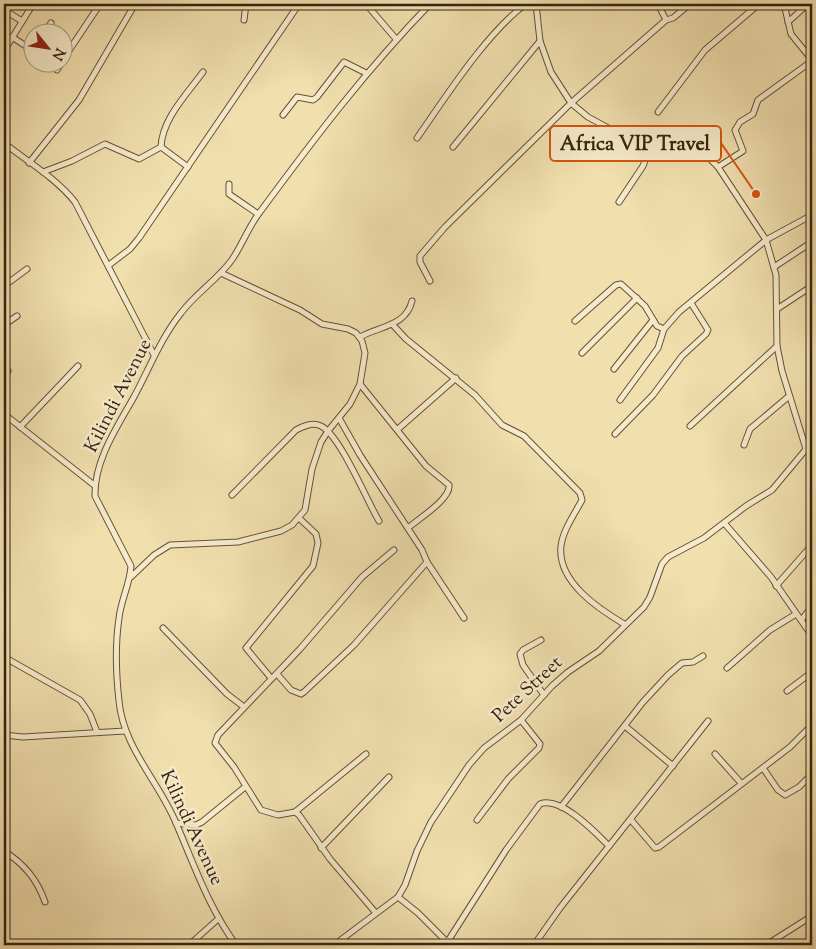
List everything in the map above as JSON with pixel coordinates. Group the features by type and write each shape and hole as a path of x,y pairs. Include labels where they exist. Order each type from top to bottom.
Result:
{"street":[{"path":"4,51 33,4"},
{"path":"72,47 100,4"},
{"path":"29,163 79,100 135,4"},
{"path":"244,20 246,4"},
{"path":"109,265 130,249 299,4"},
{"path":"366,4 396,39"},
{"name":"Kilindi Avenue","path":"236,945 218,920 194,869 176,823 125,731 119,703 116,643 119,616 130,578 131,566 95,496 94,485 113,432 135,394 154,355 181,313 198,293 221,273 240,247 258,214 366,73 430,4"},
{"path":"417,138 484,47 507,20 526,4"},
{"path":"536,4 540,41 551,72 571,104 588,117 610,129 695,150 708,157 718,167 766,240 774,267 777,346 788,397 806,449"},
{"path":"658,4 666,20"},
{"path":"430,282 420,262 422,253 571,104 666,20 673,18 690,4"},
{"path":"658,112 705,50 759,4"},
{"path":"718,167 742,152 735,130 740,122 753,114 758,100 811,57 791,34 784,4"},
{"path":"788,22 808,4"},
{"path":"4,10 22,21"},
{"path":"12,37 22,44"},
{"path":"453,147 540,41"},
{"path":"283,115 297,97 313,100 317,97 344,62 366,73"},
{"path":"161,147 162,136 169,120 203,72"},
{"path":"619,202 643,166 653,141"},
{"path":"4,143 43,172 68,193 75,202 154,355"},
{"path":"43,172 72,162 105,144 139,159 161,147"},
{"path":"161,147 188,167"},
{"path":"229,184 229,194 258,214"},
{"path":"620,400 658,348 664,329 679,312 766,240 812,215"},
{"path":"774,267 812,242"},
{"path":"4,286 27,268"},
{"path":"130,578 154,555 170,545 238,542 281,531 299,518 308,501 315,456 328,431 350,404 360,384 365,353 360,337 348,329 322,324 300,310 221,273"},
{"path":"575,321 616,284 624,286 637,298 648,310 653,320 664,329"},
{"path":"777,309 812,286"},
{"path":"582,353 637,298"},
{"path":"360,337 406,316 412,301"},
{"path":"615,434 653,395 682,356 706,334 708,330 706,325 691,303"},
{"path":"4,324 17,316"},
{"path":"614,369 653,320"},
{"path":"392,324 426,356 475,395 502,426 524,436 580,494 582,500 563,537 561,548 563,562 569,577 587,598 602,611 624,624"},
{"path":"690,426 777,346"},
{"path":"20,427 78,366"},
{"path":"398,429 456,378"},
{"path":"360,384 426,466 445,481 450,488 437,504 408,528"},
{"path":"744,445 750,429 788,397"},
{"path":"4,414 94,485"},
{"path":"340,418 464,618"},
{"path":"232,495 296,430 307,424 313,424 328,431 350,466 379,521"},
{"name":"Pete Street","path":"398,897 405,885 417,851 431,822 469,764 484,748 521,720 568,672 599,651 624,624 644,607 650,597 658,572 668,557 704,538 725,524 746,506 772,490 812,442"},
{"path":"272,678 246,648 314,566 318,543 316,534 299,518"},
{"path":"725,524 750,551 812,636"},
{"path":"776,586 812,545"},
{"path":"366,754 295,812 278,815 261,810 234,767 215,743 218,734 277,674 362,577 394,550"},
{"path":"277,674 293,692 301,694 304,692 354,645 428,562"},
{"path":"801,620 812,607"},
{"path":"727,668 770,630 796,614"},
{"path":"162,628 227,694 244,707"},
{"path":"541,640 523,650 520,654 523,665 544,695"},
{"path":"561,807 643,702 676,667 703,656"},
{"path":"4,657 80,700 90,714 97,732"},
{"path":"787,691 812,672"},
{"path":"477,820 508,779 539,748 538,740 521,720"},
{"path":"534,945 609,846 708,721"},
{"path":"631,820 657,848 790,747 812,725"},
{"path":"625,726 673,766"},
{"path":"4,735 23,736 125,731"},
{"path":"715,754 741,783"},
{"path":"762,768 781,793 785,795 799,787 812,774"},
{"path":"321,848 389,777"},
{"path":"176,823 196,825 202,822 246,787"},
{"path":"334,945 375,912 398,897 449,943 477,892 534,809 544,802 561,807 588,826 609,846"},
{"path":"295,812 304,821 321,848 375,912"},
{"path":"4,851 27,869 36,882 45,902"},
{"path":"766,945 812,916"},
{"path":"189,945 218,920"}],"place":[{"name":"Africa VIP Travel","path":"756,194"}]}
